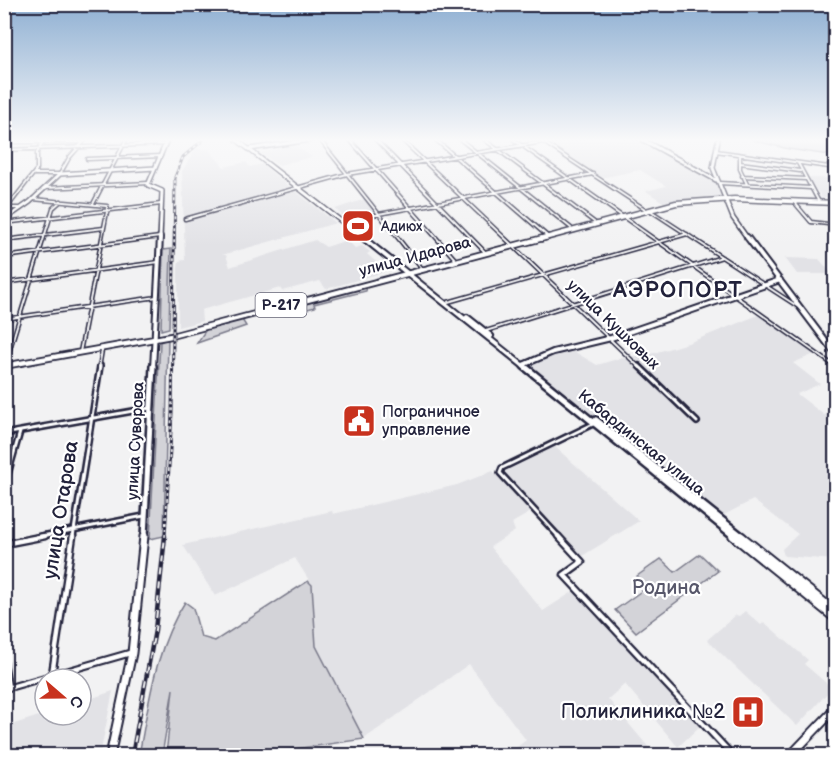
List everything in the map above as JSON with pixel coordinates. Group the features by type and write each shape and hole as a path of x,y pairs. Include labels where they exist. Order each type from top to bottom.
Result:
{"main road":[{"path":"4,222 58,175"},
{"path":"152,175 148,183 149,187 162,189 161,204"},
{"name":"Кабардинская улица","path":"283,175 836,612"},
{"path":"709,175 717,182"},
{"path":"715,175 727,198 735,222 836,355"},
{"name":"улица Идарова","path":"647,209 690,201 727,198 836,203"},
{"name":"улица Идарова","path":"5,365 102,350 155,338 666,204 727,198 836,203"},
{"name":"улица Суворова","path":"110,756 132,653 146,516 161,204"},
{"name":"улица Идарова","path":"407,272 622,216"},
{"path":"524,364 553,352 611,338 780,280"},
{"name":"Кабардинская улица","path":"429,289 524,364"},
{"name":"улица Идарова","path":"5,365 155,338"},
{"name":"Кабардинская улица","path":"596,422 836,619"},
{"path":"790,756 836,708"}],"street":[{"path":"6,208 32,175"},
{"path":"93,204 109,175"},
{"path":"185,219 342,175"},
{"path":"348,175 421,267"},
{"path":"382,175 455,259"},
{"path":"410,175 484,251"},
{"name":"улица Кушховых","path":"439,175 697,422"},
{"path":"478,175 546,235"},
{"path":"505,175 571,228"},
{"path":"532,175 594,222"},
{"path":"564,175 836,367"},
{"path":"341,221 585,175"},
{"path":"594,175 800,308"},
{"path":"804,175 819,202"},
{"path":"742,176 806,179"},
{"path":"742,176 748,184"},
{"path":"717,182 811,188"},
{"path":"44,188 148,183"},
{"path":"33,199 108,206 81,351"},
{"path":"5,365 52,218 53,208 61,201"},
{"path":"794,202 811,222 836,225"},
{"path":"4,222 161,204"},
{"path":"6,208 22,208"},
{"path":"4,240 104,228"},
{"path":"448,302 687,234"},
{"path":"4,257 160,237"},
{"path":"485,331 722,257"},
{"path":"4,283 159,262"},
{"path":"4,319 157,297"},
{"name":"улица Отарова","path":"53,667 102,350"},
{"path":"4,434 151,408"},
{"path":"596,422 502,468 500,473 582,562 564,575 733,756"},
{"path":"4,488 20,432"},
{"path":"4,544 146,516"},
{"path":"79,667 132,653"},
{"path":"4,663 6,688 33,680"}],"shaded area":[{"path":"182,175 276,175 293,190 229,207 294,190 336,223 222,255 226,255 230,267 315,240 326,247 347,240 355,248 362,246 369,251 367,254 385,270 326,289 320,281 282,291 280,288 201,310 202,321 178,327 178,268 179,261 185,260"},
{"path":"594,175 613,175 601,178 625,196"},
{"path":"649,175 708,175 716,180 727,197 666,204 646,191 666,186"},
{"path":"808,178 835,178 835,199 822,198"},
{"path":"365,199 377,213 346,219 335,209"},
{"path":"785,258 819,259 832,274 797,274"},
{"path":"761,314 817,353 793,363 820,384 797,394 824,415 835,410 835,560 784,556 782,549 798,534 753,500 718,518 525,363 568,348 597,365 624,357 647,355 688,343"},
{"path":"555,447 639,521 582,556 506,476 506,471"},
{"path":"493,471 531,512 512,523 515,531 490,547 543,611 574,591 647,664 701,725 678,747 625,684 608,699 655,755 507,755 526,740 469,664 364,739 316,646 312,585 295,558 215,596 183,545 332,511 333,514 457,485"},
{"path":"745,611 761,625 764,622 808,660 804,664 832,688 797,726 707,640 736,615 739,616"},
{"path":"113,691 100,755 5,755 5,727 33,718 33,727 93,727 93,698"}],"green space":[{"path":"171,249 169,328 161,330 163,250"},
{"path":"367,286 366,291 314,304 315,307 285,315 279,309"},
{"path":"241,318 246,326 197,343 207,328"},
{"path":"168,338 164,536 150,539 160,342"},
{"name":"Родина","path":"700,554 718,571 636,632 615,610 647,587 637,576 661,559 675,572"},
{"path":"308,581 312,585 316,646 364,739 253,755 166,755 173,689 162,755 139,755 160,657 185,602 193,608 201,637 215,641"}],"railway":[{"path":"165,537 172,413 176,175"},
{"path":"132,756 155,630 165,536"}],"place":[{"name":"Адиюх","path":"358,226"},
{"name":"Пограничное управление","path":"359,421"},
{"name":"Поликлиника №2","path":"748,712"}],"district":[{"name":"АЭРОПОРТ","path":"678,290"}]}
